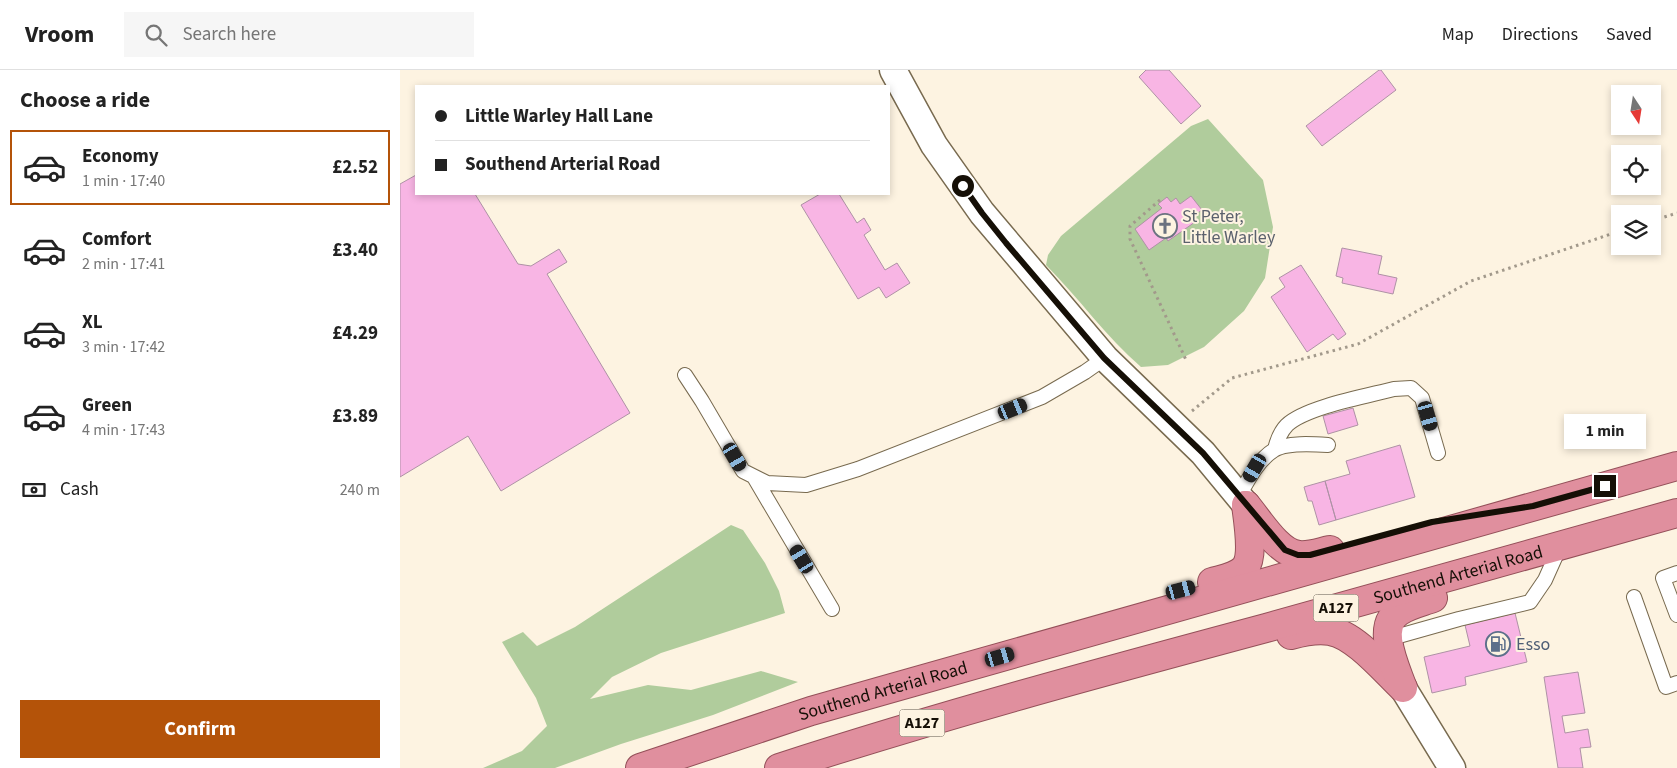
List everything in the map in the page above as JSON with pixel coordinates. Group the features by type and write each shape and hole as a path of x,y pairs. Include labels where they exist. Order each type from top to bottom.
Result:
{"highway":[{"name":"Southend Arterial Road","path":"640,768 811,711 1677,466"},
{"path":"1243,500 1277,542 1285,550 1298,555 1310,555 1432,522 1533,506"},
{"path":"811,711 1022,636 1234,576 1245,568 1250,549 1243,500"},
{"name":"Southend Arterial Road","path":"779,768 874,737 1067,681 1364,601 1677,513"},
{"path":"1403,688 1388,639 1388,628 1391,618 1399,611 1605,534"},
{"path":"1067,681 1152,667 1296,634 1329,630 1353,640 1403,688"}],"street":[{"path":"893,70 934,145 982,213 1104,358 1203,453 1243,500"},
{"path":"1403,688 1452,768"}],"lane":[{"path":"685,375 743,471 767,483 806,485 858,469 1042,397 1085,372 1104,358"},
{"path":"1243,500 1255,468 1275,449 1285,426 1296,417 1394,389 1411,388 1422,398 1438,454"},
{"path":"1275,449 1309,443 1328,445"},
{"path":"753,476 832,609"},
{"path":"1388,639 1530,602 1545,580 1558,551"},
{"path":"1677,573 1663,578 1677,615"},
{"path":"1634,597 1666,687 1677,683"}],"path":[{"path":"1160,200 1130,226 1130,239 1187,362"},
{"path":"1661,218 1677,212"},
{"path":"1174,426 1232,378 1358,344 1471,281 1611,235"}],"green space":[{"path":"1208,119 1263,180 1273,227 1265,278 1244,311 1204,347 1168,365 1141,367 1116,343 1046,265 1048,255 1061,236 1191,126"},
{"path":"731,525 743,530 765,563 779,591 785,613 661,653 612,677 590,699 648,685 691,690 761,671 798,682 713,715 621,744 555,768 483,768 522,751 547,726 536,698 502,642 523,632 537,646 575,627"}],"building":[{"path":"1146,70 1169,70 1201,106 1181,124 1139,77"},
{"path":"1381,70 1396,90 1322,146 1306,126"},
{"path":"415,176 415,195 476,195 518,264 531,266 559,249 567,262 547,274 630,413 501,491 468,436 400,477 400,184"},
{"path":"818,195 840,195 857,223 864,218 871,230 864,235 885,270 897,263 910,283 886,298 879,287 858,299 801,205"},
{"name":"St Peter, Little Warley","path":"1191,196 1202,210 1192,217 1195,222 1168,241 1166,238 1149,250 1135,229 1162,208 1158,204 1167,197 1171,202 1176,198 1180,204"},
{"path":"1342,248 1382,256 1378,274 1397,278 1393,294 1342,283 1343,278 1336,276"},
{"path":"1301,265 1346,334 1338,340 1333,334 1307,352 1271,297 1285,287 1279,278"},
{"path":"1353,408 1358,425 1328,434 1323,416"},
{"path":"1400,445 1415,497 1336,520 1325,481 1350,474 1346,461"},
{"path":"1325,481 1336,520 1319,525 1312,501 1308,501 1304,487"},
{"path":"1515,613 1527,662 1465,677 1466,685 1432,693 1424,657 1470,646 1465,625"},
{"path":"1578,672 1585,713 1562,716 1565,733 1588,729 1591,747 1580,748 1583,768 1558,768 1544,677"}],"place":[{"name":"St Peter, Little Warley","path":"1165,226"},
{"name":"Esso","path":"1498,644"}],"route":[{"path":"963,186 1006,243 1104,358 1203,453 1285,550 1298,555 1310,555 1432,522 1533,506 1605,486"}]}
